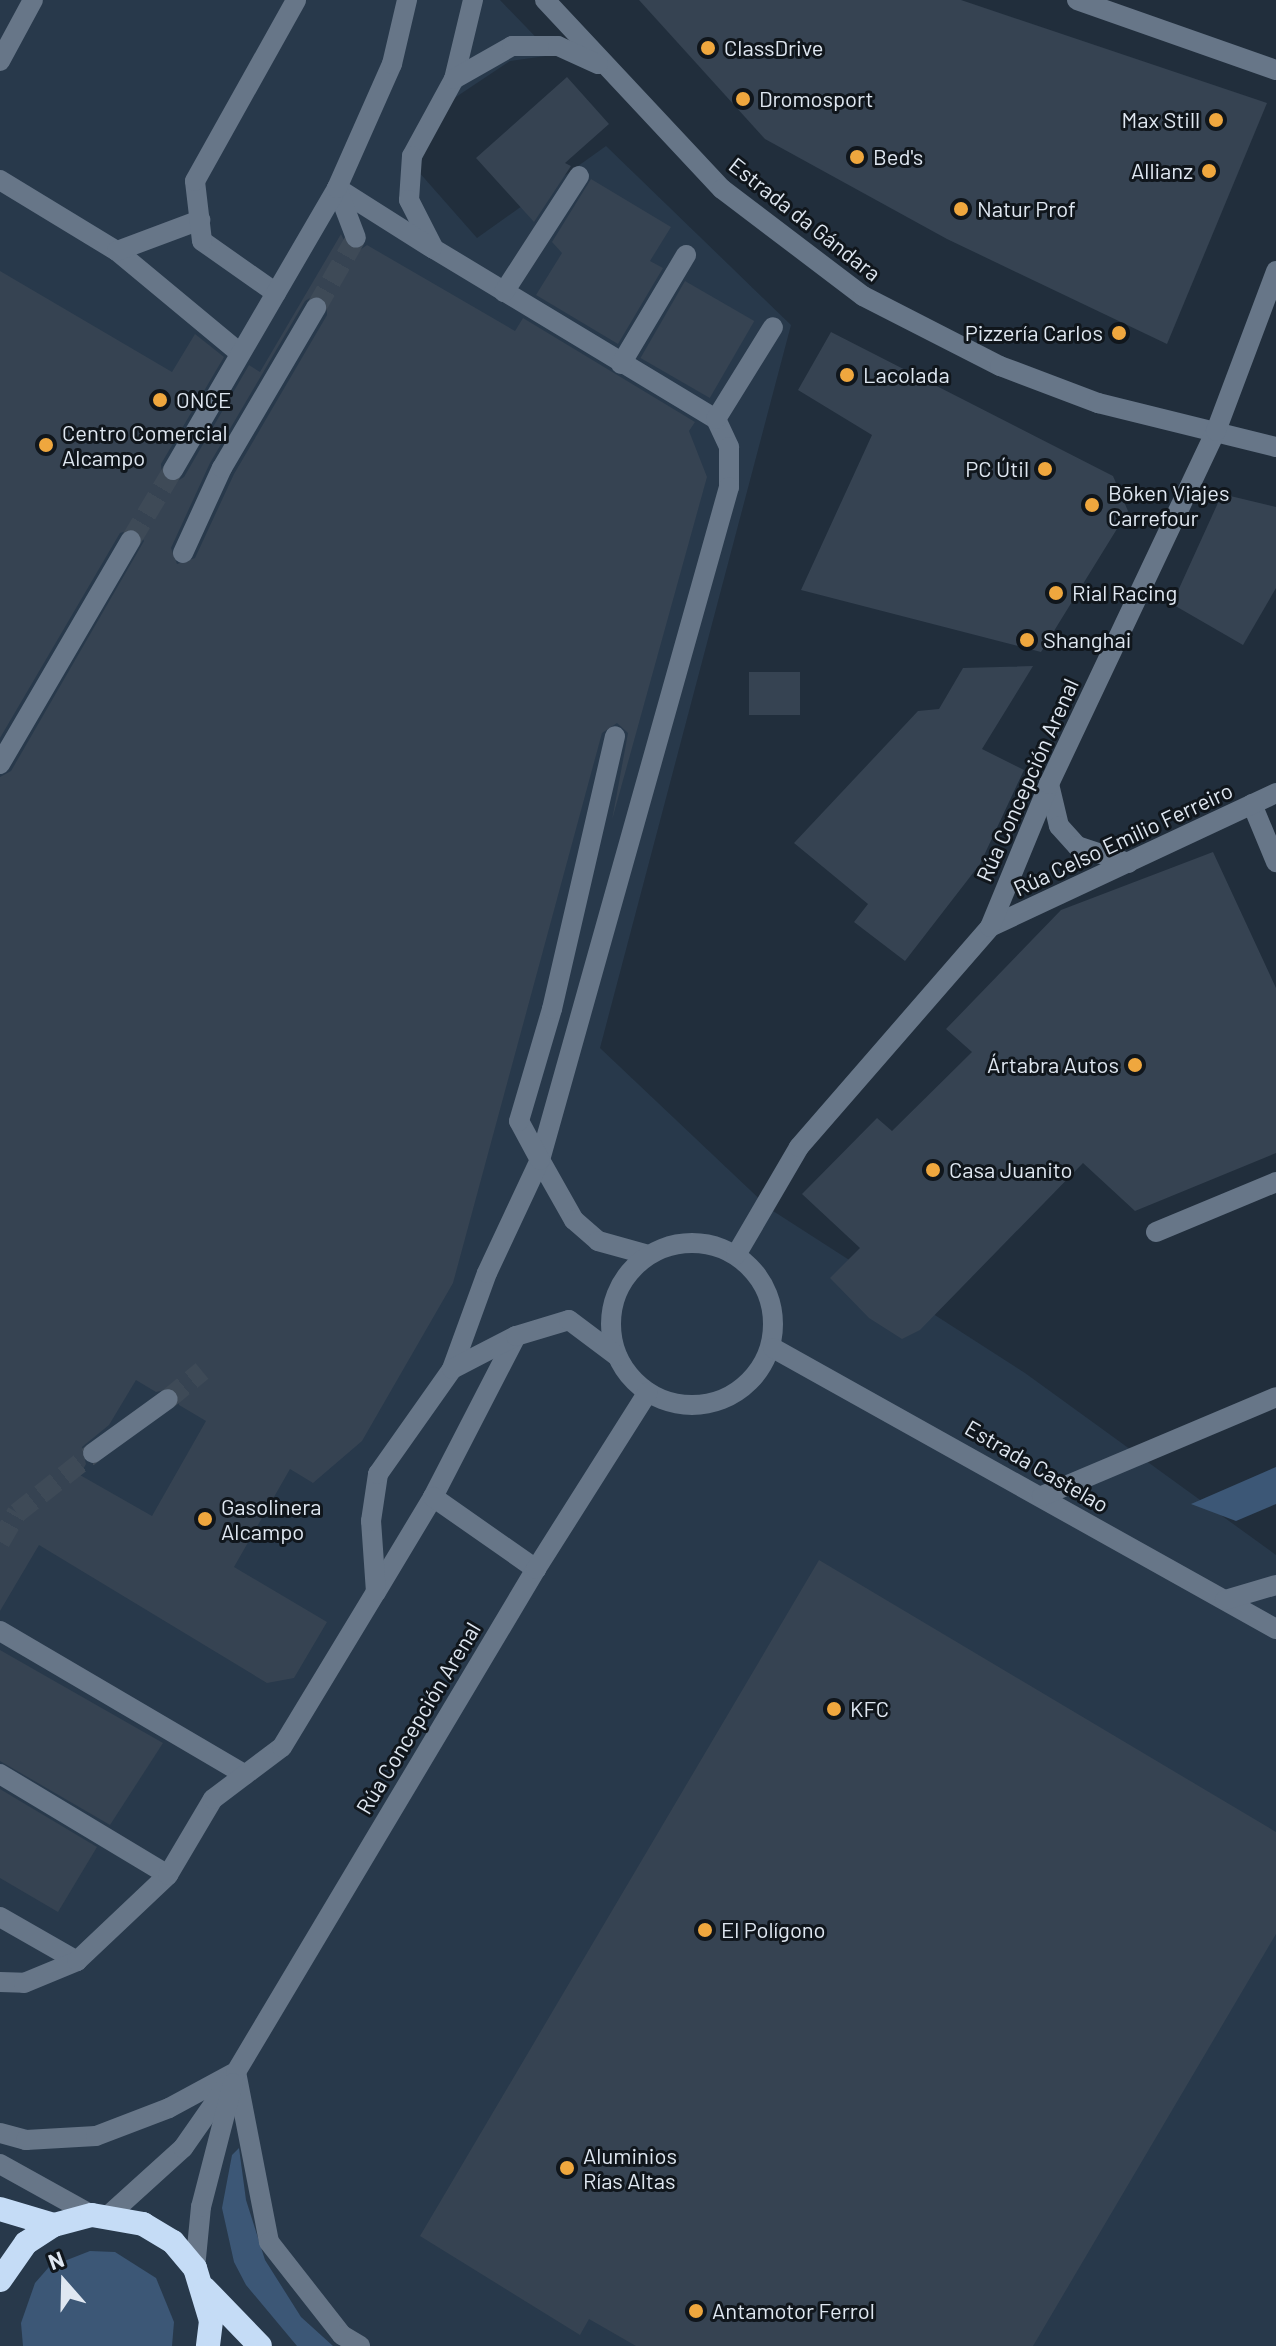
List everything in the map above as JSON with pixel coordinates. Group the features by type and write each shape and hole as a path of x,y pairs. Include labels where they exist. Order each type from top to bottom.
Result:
{"highway":[{"path":"0,2209 54,2225"},
{"path":"0,2280 26,2243 54,2225 101,2215 143,2224 173,2242 200,2279 260,2346"},
{"path":"200,2279 211,2321 208,2346"}],"street":[{"path":"0,61 33,0"},
{"path":"276,293 202,241 195,181 296,0"},
{"path":"173,470 337,188 392,64 407,0"},
{"path":"434,249 409,200 412,156 454,79 473,0"},
{"name":"Estrada da Gándara","path":"545,0 722,189 863,296 1000,366 1098,403 1276,447"},
{"path":"1077,0 1276,70"},
{"path":"454,79 512,46 558,46 607,68"},
{"path":"504,292 579,176"},
{"path":"0,180 117,251 240,353"},
{"path":"337,188 356,238"},
{"path":"337,188 621,364 716,419 729,447 729,487 540,1160 487,1273 452,1369 378,1474 371,1521 376,1592"},
{"path":"117,251 200,220"},
{"path":"621,364 686,255"},
{"name":"Rúa Concepción Arenal","path":"736,1255 799,1147 990,927 1049,784 1216,431 1276,271"},
{"path":"183,553 222,468 316,308"},
{"path":"716,419 773,327"},
{"path":"0,764 131,540"},
{"path":"452,1369 516,1336 569,1320 617,1356 648,1392 671,1402 718,1401 749,1381 773,1348 770,1297 757,1274 736,1255 692,1242 648,1255 598,1241 574,1220 519,1121 552,1009 615,736"},
{"path":"1049,784 1059,826 1077,846 1128,863"},
{"name":"Rúa Celso Emilio Ferreiro","path":"990,927 1276,793"},
{"path":"1252,804 1276,862"},
{"path":"1156,1232 1276,1182"},
{"path":"617,1356 611,1333 618,1289 648,1255"},
{"path":"0,1982 24,1983 77,1961 168,1875 213,1799 282,1747 433,1497 516,1336"},
{"name":"Estrada Castelao","path":"773,1348 1276,1629"},
{"name":"Rúa Concepción Arenal","path":"236,2072 536,1569 648,1392"},
{"path":"1042,1496 1276,1397"},
{"path":"93,1453 168,1399"},
{"path":"433,1497 536,1569"},
{"path":"1225,1600 1276,1585"},
{"path":"0,1631 245,1775"},
{"path":"0,1774 168,1875"},
{"path":"0,1917 77,1961"},
{"path":"0,2133 26,2140 96,2136 169,2108 236,2072"},
{"path":"0,2164 101,2215 183,2148 236,2072"},
{"path":"200,2279 201,2207 236,2072"},
{"path":"236,2072 269,2242 342,2335 360,2346"}],"shaded area":[{"path":"0,0 500,0 553,55 510,61 438,109 418,171 477,238 606,146 791,325 600,1048 770,1209 1025,1373 1276,1555 1276,2346 0,2346"},
{"path":"1276,1467 1276,1504 1236,1521 1191,1504"},
{"path":"239,2148 246,2200 265,2260 301,2317 333,2346 297,2346 246,2285 234,2262 222,2208 232,2155"},
{"path":"90,2251 115,2252 156,2278 174,2322 172,2346 23,2346 21,2323 35,2283 49,2267"}],"building":[{"path":"639,0 961,0 1267,103 1167,344 947,239 765,139"},
{"path":"567,77 609,124 565,163 571,166 534,222 476,158"},
{"path":"591,179 671,227 650,261 663,268 618,344 536,295 562,253 552,242"},
{"path":"341,234 348,248 360,250 367,245 515,331 523,318 695,422 689,431 707,477 612,820 628,733 617,723 602,733 453,1283 362,1441 313,1483 290,1469 234,1567 327,1622 294,1678 267,1683 39,1545 0,1611 0,777 11,771 144,541 137,528 120,533 0,738 0,271 172,372 195,334 224,357 161,464 162,477 174,483 184,477 249,365 260,372","holes":["315,295 327,301 327,315 234,474 195,558 177,564 171,548 210,463 305,301","136,1380 156,1392 174,1388 179,1405 206,1421 152,1516 80,1475 86,1464 82,1447 109,1425"]},
{"path":"685,281 754,321 710,398 640,358"},
{"path":"831,332 1113,476 1128,511 1041,652 801,590 872,435 798,390"},
{"path":"1222,494 1276,507 1276,588 1243,645 1172,604"},
{"path":"1033,666 982,749 1024,770 980,864 905,961 854,922 868,904 794,843 918,711 939,709 963,668"},
{"path":"749,672 800,672 800,715 749,715"},
{"path":"1213,852 1276,988 1276,1153 1135,1211 1083,1163 920,1330 902,1339 869,1318 830,1278 860,1248 802,1194 877,1118 892,1131 972,1052 946,1029 1061,910"},
{"path":"819,1560 1276,1832 1276,1934 1033,2346 636,2346 589,2319 580,2335 420,2236"},
{"path":"0,1650 163,1743 110,1825 0,1761"},
{"path":"0,1789 97,1847 58,1912 0,1878"}],"tunnel":[{"path":"316,308 356,238"},
{"path":"131,540 173,470"},
{"path":"168,1399 202,1371"},
{"path":"0,1542 17,1513 93,1453"}],"place":[{"name":"ClassDrive","path":"708,48"},
{"name":"Dromosport","path":"743,99"},
{"name":"Max Still","path":"1216,120"},
{"name":"Bed's","path":"857,157"},
{"name":"Allianz","path":"1209,171"},
{"name":"Natur Prof","path":"961,209"},
{"name":"Pizzería Carlos","path":"1119,333"},
{"name":"Lacolada","path":"847,375"},
{"name":"ONCE","path":"160,400"},
{"name":"Centro Comercial Alcampo","path":"46,445"},
{"name":"PC Útil","path":"1045,469"},
{"name":"Bōken Viajes Carrefour","path":"1092,505"},
{"name":"Rial Racing","path":"1056,593"},
{"name":"Shanghai","path":"1027,640"},
{"name":"Ártabra Autos","path":"1135,1065"},
{"name":"Casa Juanito","path":"933,1170"},
{"name":"Gasolinera Alcampo","path":"205,1519"},
{"name":"KFC","path":"834,1709"},
{"name":"El Polígono","path":"705,1930"},
{"name":"Aluminios Rías Altas","path":"567,2168"},
{"name":"Antamotor Ferrol","path":"696,2311"}]}
